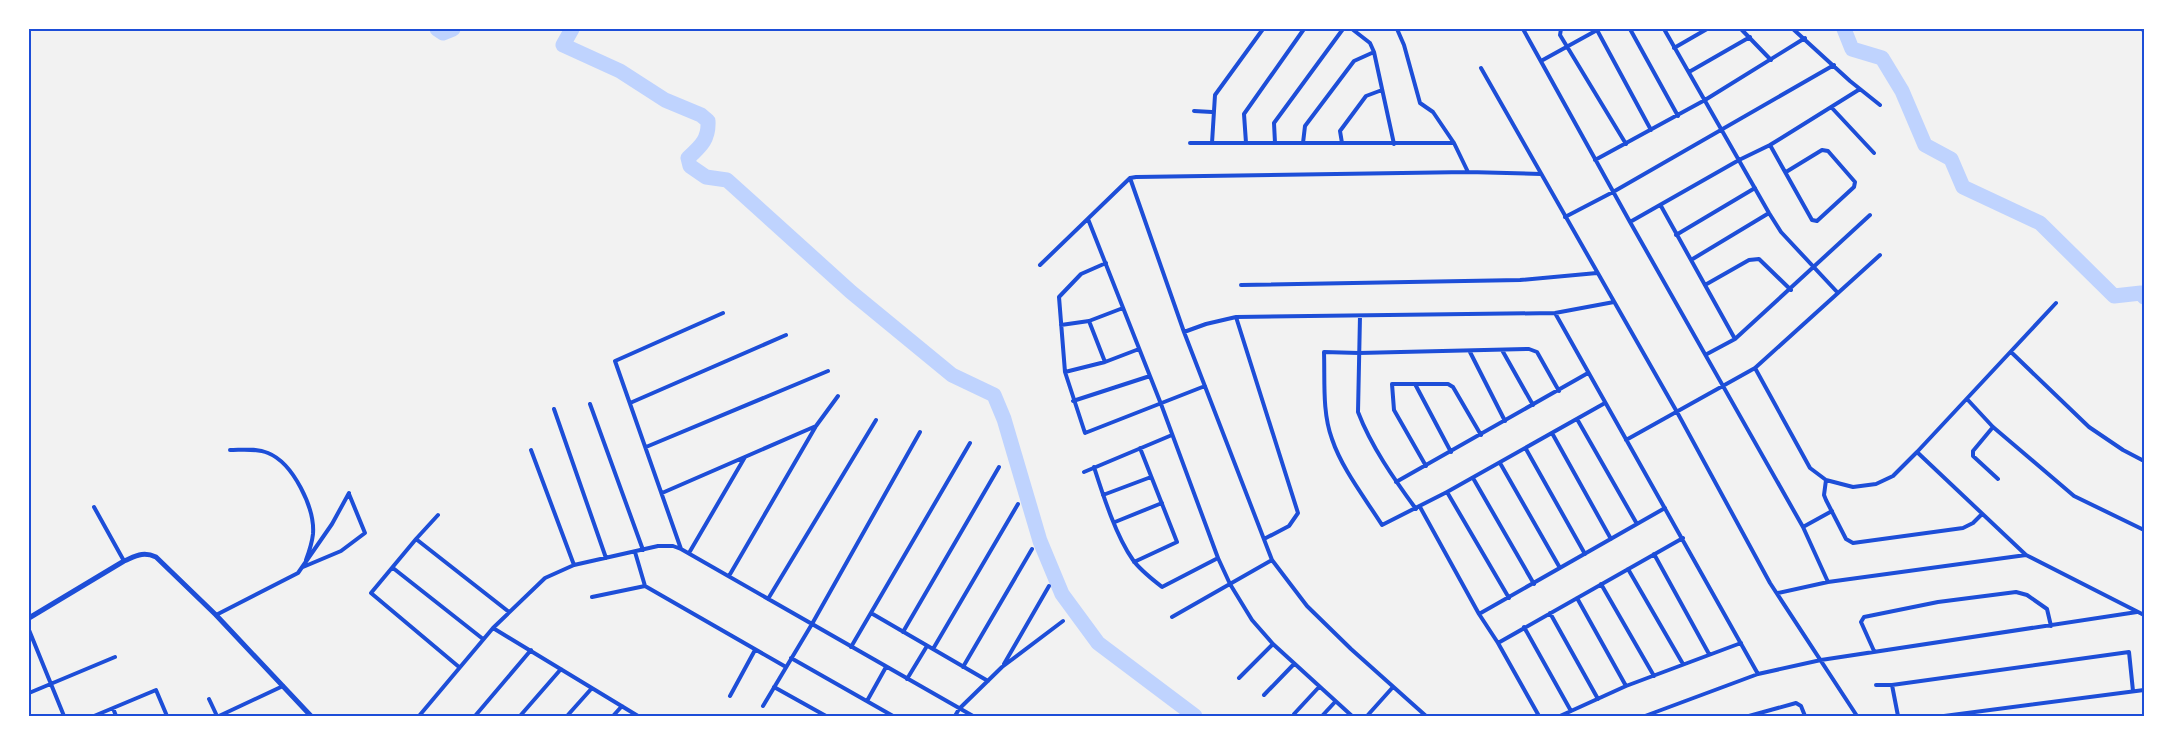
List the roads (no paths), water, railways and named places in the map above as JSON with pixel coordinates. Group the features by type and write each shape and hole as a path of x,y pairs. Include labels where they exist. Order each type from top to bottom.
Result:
{"main road":[{"path":"29,618 124,561 144,553 156,557 216,615 311,716"}],"street":[{"path":"1212,143 1214,95 1263,29"},
{"path":"1246,143 1244,114 1304,29"},
{"path":"1275,143 1274,123 1343,29"},
{"path":"1352,29 1370,43 1374,52 1394,144"},
{"path":"1397,29 1404,45 1420,103 1433,112 1454,143 1468,172"},
{"path":"1523,29 1613,192 1707,354 1723,386 1803,526 1828,582"},
{"path":"1561,29 1560,35 1626,144"},
{"path":"1630,29 1678,116"},
{"path":"1664,29 1769,214 1781,232 1838,293"},
{"path":"1674,48 1707,29"},
{"path":"1741,29 1771,60"},
{"path":"1793,29 1880,105"},
{"path":"1541,61 1598,30 1651,130"},
{"path":"1689,72 1750,37"},
{"path":"1595,160 1678,116 1805,38"},
{"path":"1303,143 1304,126 1354,61 1374,52"},
{"path":"1565,217 1723,130 1834,65"},
{"path":"1481,68 1677,412 1754,554 1857,716"},
{"path":"1630,222 1739,160 1770,145 1860,89"},
{"path":"1342,143 1340,131 1366,96 1382,90"},
{"path":"1832,108 1874,153"},
{"path":"1194,111 1212,112"},
{"path":"1190,143 1454,143"},
{"path":"1770,145 1812,220 1817,221 1854,187 1855,182 1828,151 1822,150 1786,172"},
{"path":"1040,266 1130,178 1140,176 1468,172 1541,174"},
{"path":"1130,178 1184,332 1272,560 1307,606 1426,716"},
{"path":"1676,235 1755,188"},
{"path":"1661,206 1736,338"},
{"path":"1690,260 1769,214"},
{"path":"1707,354 1736,338 1791,290 1870,215"},
{"path":"1088,219 1161,404 1218,558 1230,584 1252,620 1273,644 1352,716"},
{"path":"1626,440 1755,368 1880,255"},
{"path":"1705,285 1749,260 1759,260 1791,290"},
{"path":"1106,263 1081,274 1059,297 1065,372 1085,433 1205,386"},
{"path":"1242,285 1520,280 1597,272"},
{"path":"1184,332 1206,324 1236,318 1555,313 1614,302"},
{"path":"1755,368 1810,468 1826,480 1854,488 1876,484 1893,476 2056,304"},
{"path":"1061,325 1089,321 1123,308"},
{"path":"682,549 615,361 724,313"},
{"path":"1555,313 1758,674"},
{"path":"1360,316 1358,412 1363,425 1396,482 1418,508 1539,716"},
{"path":"1236,318 1298,513 1289,526 1264,539"},
{"path":"1089,321 1105,362"},
{"path":"630,403 786,335"},
{"path":"1065,372 1105,362 1139,349"},
{"path":"1559,390 1537,352 1529,349 1359,354 1324,352 1326,415 1332,440 1346,467 1382,525 1473,478 1605,403"},
{"path":"1502,350 1533,405"},
{"path":"1470,352 1505,421"},
{"path":"2011,352 2088,427 2144,461"},
{"path":"646,447 828,371"},
{"path":"1396,482 1588,373"},
{"path":"1074,401 1150,376"},
{"path":"1426,466 1394,410 1392,384 1448,384 1453,387 1481,435"},
{"path":"1415,384 1451,452"},
{"path":"729,576 816,426 838,396"},
{"path":"1967,399 1993,427 2074,496 2144,530"},
{"path":"590,404 644,550"},
{"path":"554,409 606,558"},
{"path":"1577,419 1637,524"},
{"path":"768,599 876,420"},
{"path":"662,493 816,426"},
{"path":"1993,427 1973,450 1973,456 1998,479"},
{"path":"763,706 812,624 920,432"},
{"path":"1552,433 1611,539"},
{"path":"1084,472 1172,434"},
{"path":"851,647 970,443"},
{"path":"1134,562 1177,542 1140,448"},
{"path":"1526,449 1585,554"},
{"path":"230,450 254,450 268,453 281,462 301,487 307,501 313,533 303,567"},
{"path":"531,450 574,565"},
{"path":"1917,452 2026,555 2144,615"},
{"path":"689,553 745,457"},
{"path":"1500,463 1560,568"},
{"path":"903,632 1000,467"},
{"path":"1094,467 1103,495 1124,546 1134,562 1162,587 1218,558"},
{"path":"1103,495 1151,477"},
{"path":"1473,478 1534,584"},
{"path":"1826,480 1824,494 1846,538 1853,543 1962,528 1973,523 1982,514"},
{"path":"1447,492 1509,598"},
{"path":"216,615 294,576 303,567 342,508 349,493 365,533 340,551 303,567"},
{"path":"1115,522 1162,503"},
{"path":"932,649 1018,504"},
{"path":"94,507 124,561"},
{"path":"1479,614 1666,508"},
{"path":"1803,526 1832,511"},
{"path":"438,515 371,593 459,667"},
{"path":"1498,643 1683,538"},
{"path":"416,539 508,612"},
{"path":"419,716 493,628 545,578 559,570 574,565 666,545 682,549 907,680 973,716"},
{"path":"963,667 1032,550"},
{"path":"635,552 645,586"},
{"path":"1654,554 1709,654"},
{"path":"1778,593 1828,582 2026,555"},
{"path":"1172,617 1272,560"},
{"path":"393,568 483,640"},
{"path":"1628,569 1683,664"},
{"path":"1602,584 1654,676"},
{"path":"592,597 645,586 786,666"},
{"path":"1002,667 1049,586"},
{"path":"1874,651 1860,622 1864,616 1938,602 2016,592 2027,595 2047,609 2050,626"},
{"path":"1577,598 1626,686"},
{"path":"1645,716 1758,674 1821,660 2137,612"},
{"path":"871,613 988,682"},
{"path":"1550,613 1598,698"},
{"path":"955,716 959,709 1002,667 1064,621"},
{"path":"1524,627 1571,711"},
{"path":"493,628 638,716"},
{"path":"29,630 64,716"},
{"path":"1560,716 1626,686 1741,643"},
{"path":"1238,678 1273,644"},
{"path":"907,680 927,646"},
{"path":"475,716 532,650"},
{"path":"730,696 756,650"},
{"path":"1876,685 1892,685 2129,652 2133,692"},
{"path":"29,693 115,657"},
{"path":"791,658 893,716"},
{"path":"1264,695 1294,664"},
{"path":"867,701 886,667"},
{"path":"520,716 561,669"},
{"path":"1892,685 1898,716"},
{"path":"209,699 218,716 283,686"},
{"path":"774,687 826,716"},
{"path":"1294,714 1319,687"},
{"path":"1367,716 1393,687"},
{"path":"567,716 592,688"},
{"path":"94,716 156,690 167,716"},
{"path":"1944,716 2144,690"},
{"path":"1322,716 1335,702"},
{"path":"1749,716 1796,703 1801,706 1805,716"},
{"path":"613,716 622,706"},
{"path":"113,708 116,716"}],"waterway":[{"path":"437,29 443,33 453,29"},
{"path":"572,29 563,45 620,71 665,100 701,115 708,121 706,137 697,150 688,158 690,166 706,177 727,180 851,292 952,375 994,395 1004,419 1040,541 1062,594 1098,643 1195,716"},
{"path":"1844,29 1852,49 1882,58 1902,91 1925,145 1951,159 1963,187 2040,223 2114,296 2141,293 2144,297"}]}
